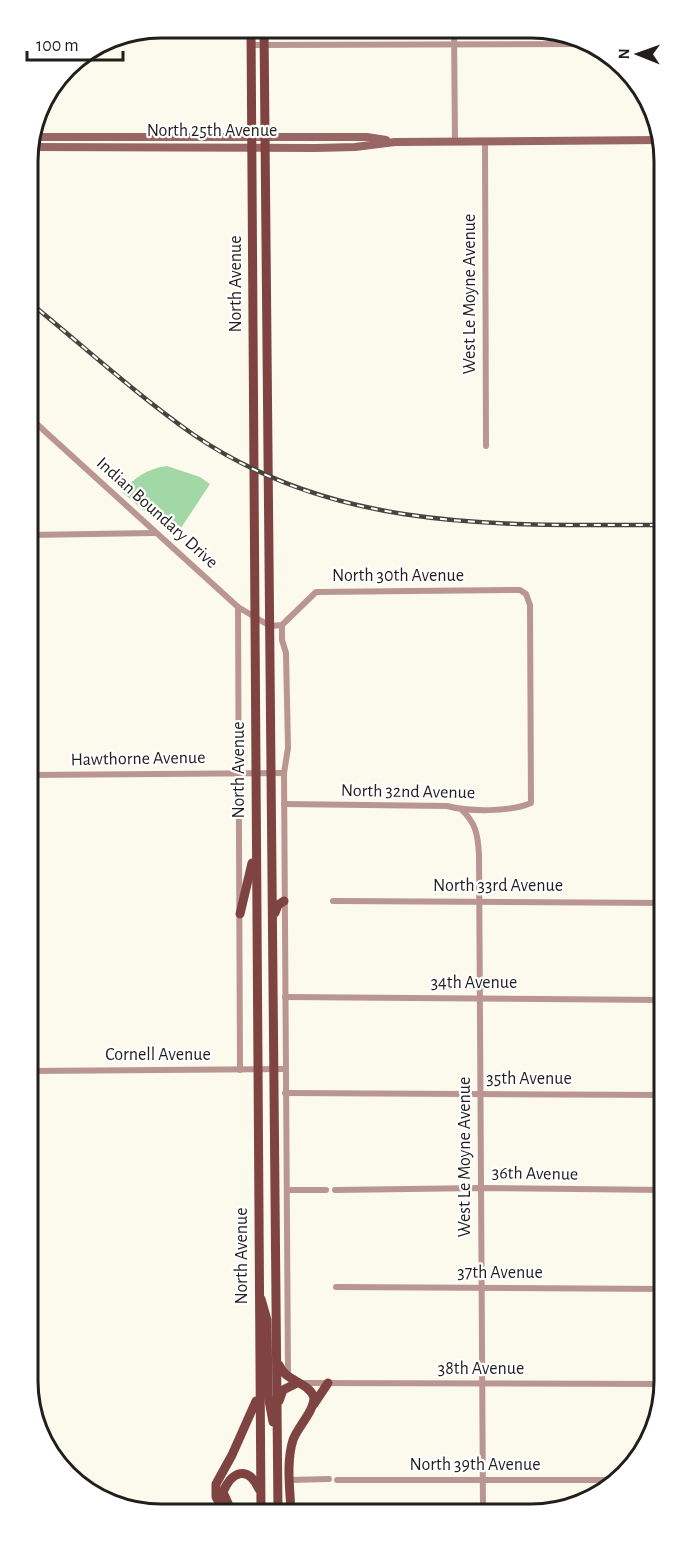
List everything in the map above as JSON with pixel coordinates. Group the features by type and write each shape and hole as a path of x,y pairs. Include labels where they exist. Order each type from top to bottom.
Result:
{"main road":[{"name":"North Avenue","path":"251,38 261,1504"},
{"name":"North Avenue","path":"265,38 278,1504"},
{"name":"North 25th Avenue","path":"40,136 366,137 395,142"},
{"name":"North 25th Avenue","path":"39,147 355,147 395,142 652,140"},
{"path":"252,240 267,239"},
{"path":"252,296 268,296"},
{"path":"240,915 256,840"},
{"path":"273,843 284,853"},
{"path":"273,918 278,905 288,901"},
{"path":"259,1293 267,1320 268,1395 278,1442"},
{"path":"277,1359 280,1368 291,1382 308,1388 312,1392 314,1402 311,1409"},
{"path":"277,1407 283,1390 291,1382"},
{"path":"291,1504 292,1442 328,1383"},
{"path":"220,1504 216,1497 216,1484 254,1411 260,1390"},
{"path":"228,1504 223,1492 228,1480 238,1473 248,1474 255,1480 260,1492"}],"street":[{"path":"454,38 455,142"},
{"path":"251,45 569,44"},
{"name":"West Le Moyne Avenue","path":"485,141 486,446"},
{"name":"Indian Boundary Drive","path":"38,425 238,607 270,626"},
{"path":"38,535 155,533"},
{"name":"North 30th Avenue","path":"282,625 316,592 520,590 526,594 530,605 531,803"},
{"name":"North Avenue","path":"238,607 240,1070"},
{"path":"270,626 282,625 282,640 286,653 288,748 284,773 284,853 288,901 285,1093 291,1382"},
{"name":"Hawthorne Avenue","path":"38,776 284,773"},
{"name":"North 32nd Avenue","path":"284,804 447,806 460,809 519,808 531,803"},
{"name":"West Le Moyne Avenue","path":"460,809 471,819 478,832 483,1504"},
{"name":"North 33rd Avenue","path":"333,901 654,903"},
{"name":"34th Avenue","path":"285,997 654,1000"},
{"name":"Cornell Avenue","path":"38,1071 285,1069"},
{"name":"35th Avenue","path":"285,1093 654,1095"},
{"name":"36th Avenue","path":"334,1190 481,1188 654,1190"},
{"path":"286,1190 326,1190"},
{"name":"37th Avenue","path":"336,1287 654,1289"},
{"name":"38th Avenue","path":"291,1382 654,1384"},
{"path":"290,1480 329,1479"},
{"name":"North 39th Avenue","path":"337,1480 605,1480"}],"green space":[{"path":"167,466 200,477 210,484 177,534 172,534 122,492 142,474"}],"railway":[{"path":"38,309 131,387 194,435 248,467 304,490 361,506 420,516 479,522 539,525 654,525"}]}
